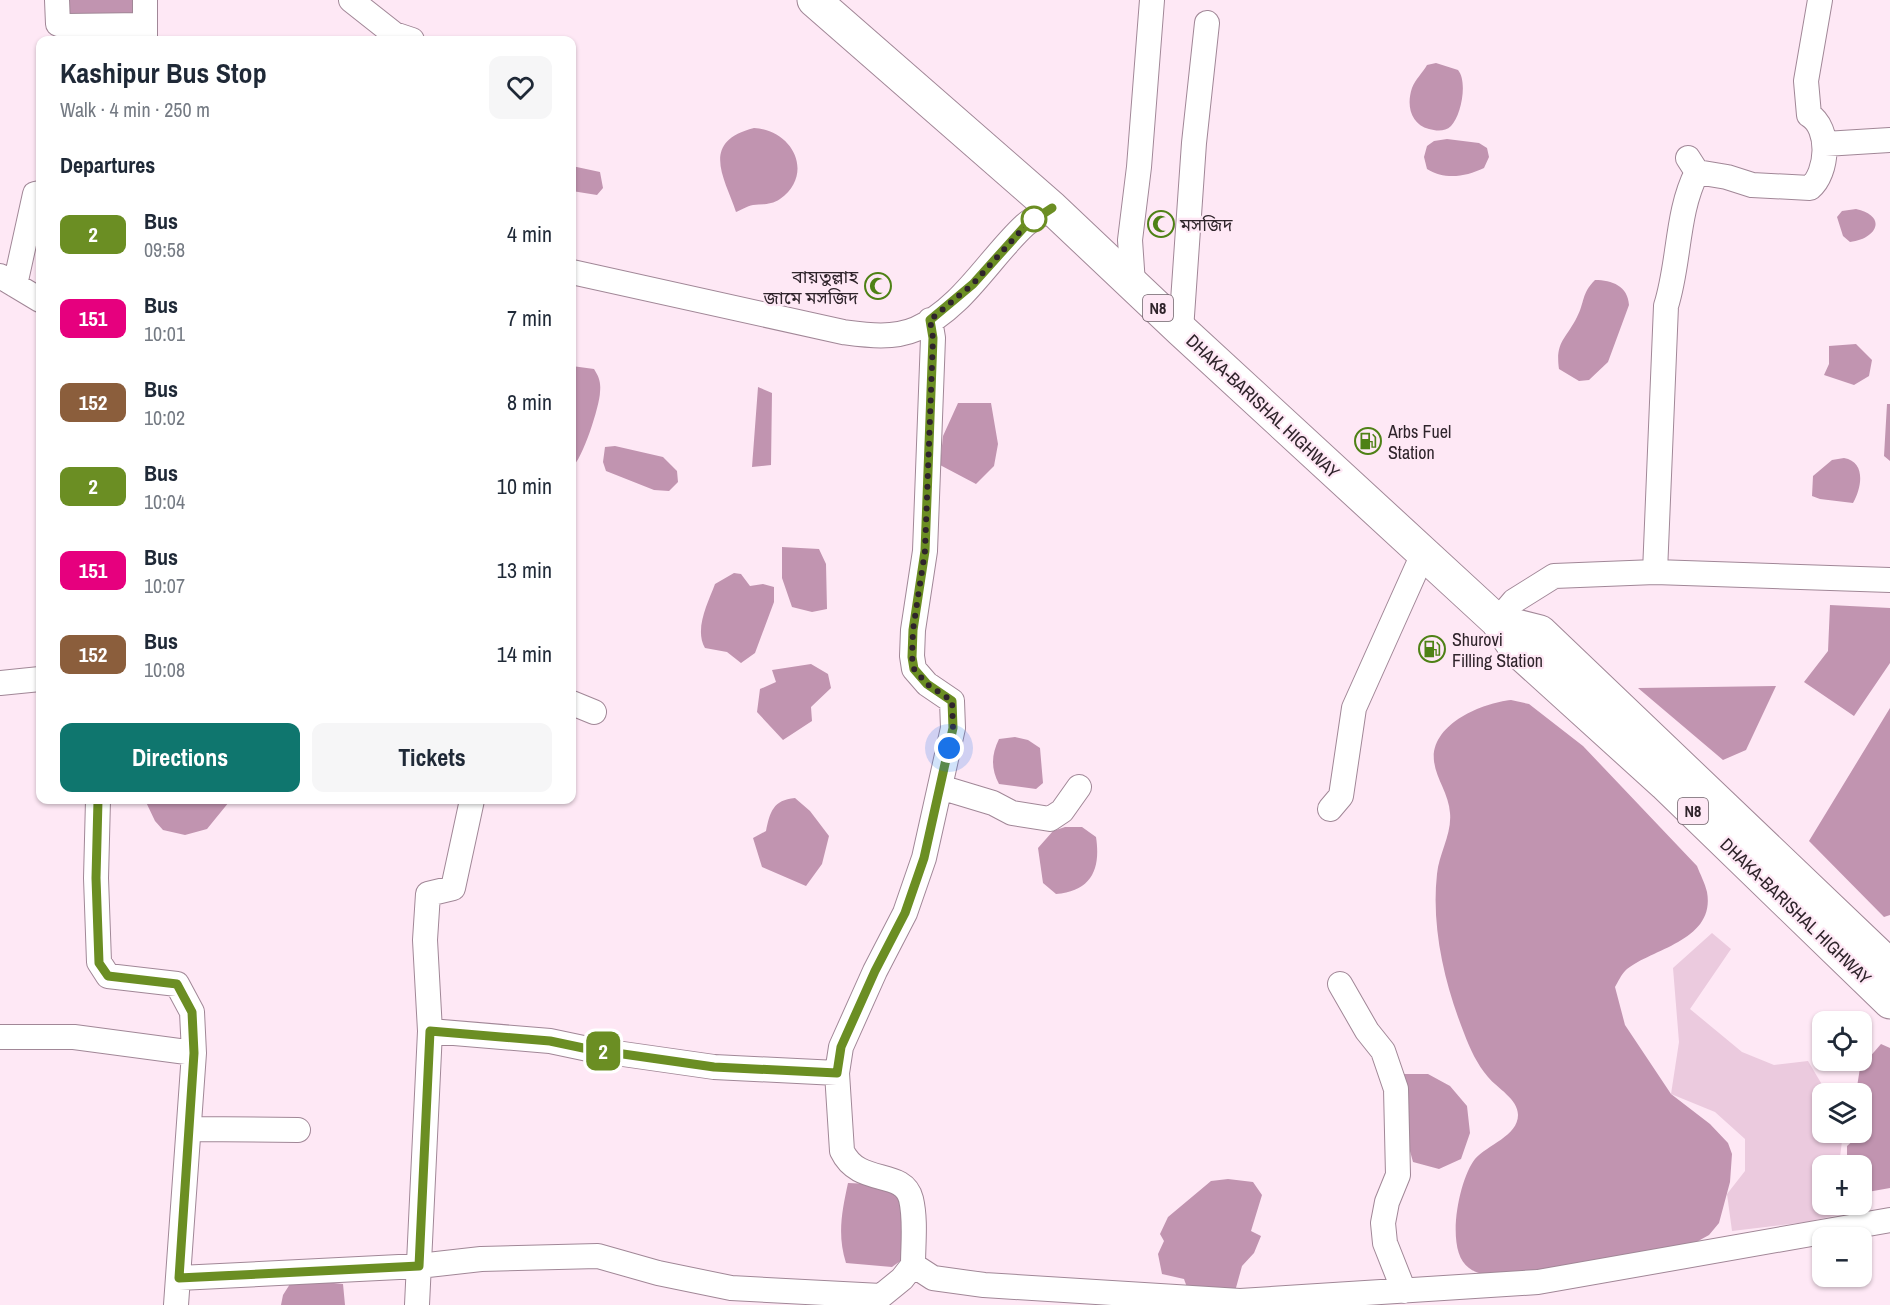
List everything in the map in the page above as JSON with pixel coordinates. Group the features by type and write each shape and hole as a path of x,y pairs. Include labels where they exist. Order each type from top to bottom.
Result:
{"highway":[{"name":"DHAKA-BARISHAL HIGHWAY","path":"815,0 1052,208 1497,621 1516,649 1665,784 1890,1002"},
{"name":"DHAKA-BARISHAL HIGHWAY","path":"1497,621 1540,632 1890,966"}],"street":[{"path":"57,0 58,24 144,33 145,0"},
{"path":"351,0 400,36"},
{"path":"1133,284 1131,240 1152,0"},
{"path":"1655,572 1666,306 1674,281 1683,212 1693,165 1752,185 1810,188 1817,182 1821,173 1825,144 1815,119 1809,115 1806,81 1820,0"},
{"path":"1181,330 1194,143 1207,23"},
{"path":"1825,144 1890,140"},
{"path":"36,194 8,281 36,298"},
{"path":"576,273 764,316 864,335 900,333 916,329 930,320 973,284 1026,225 1052,208"},
{"path":"179,1278 419,1266 481,1259 598,1256 658,1273 731,1288 881,1296 902,1279 914,1265 911,1197 904,1186 894,1180 859,1171 847,1162 842,1151 837,1073 841,1047 875,971 905,913 924,858 953,728 952,701 927,684 914,669 912,657 913,630 925,551 933,338 930,320"},
{"path":"1330,809 1341,796 1354,708 1423,554"},
{"path":"1497,621 1514,601 1554,576 1655,572 1890,580"},
{"path":"0,683 36,679"},
{"path":"576,705 594,712"},
{"path":"940,788 993,803 1012,813 1050,819 1062,811 1079,788"},
{"path":"98,804 96,878 99,963 108,976 177,984 192,1012 194,1053 190,1129 176,1305"},
{"path":"417,1305 430,1031 425,940 428,894 453,888 471,804"},
{"path":"1340,984 1367,1031 1383,1051 1396,1089 1398,1174 1387,1202 1383,1223 1385,1243 1404,1291"},
{"path":"430,1031 550,1041 588,1049 714,1067 837,1073"},
{"path":"0,1037 74,1037 194,1053"},
{"path":"190,1129 298,1131"},
{"path":"914,1265 933,1278 987,1295 1240,1301 1538,1282 1890,1220"}],"shaded area":[{"path":"65,0 139,0 138,13 82,19 68,13"},
{"path":"1436,63 1458,70 1463,82 1458,115 1451,126 1440,130 1423,127 1414,119 1410,108 1410,95 1415,82 1427,65"},
{"path":"754,128 779,136 789,145 795,155 796,178 791,189 777,201 751,206 736,212 722,174 721,152 726,142 737,134"},
{"path":"1447,139 1479,143 1487,148 1489,157 1484,168 1470,174 1455,176 1441,175 1427,169 1424,157 1427,146 1434,141"},
{"path":"576,167 600,172 603,188 597,195 576,192"},
{"path":"1856,209 1872,217 1875,227 1867,237 1850,242 1843,236 1837,217 1842,211"},
{"path":"1595,280 1618,285 1626,293 1629,305 1608,362 1589,380 1579,381 1559,369 1560,346 1579,312 1587,290"},
{"path":"1856,344 1872,360 1869,376 1854,385 1824,375 1829,364 1829,346"},
{"path":"576,367 594,369 600,388 597,408 581,455 576,463"},
{"path":"758,387 772,393 771,465 752,467"},
{"path":"958,403 991,403 998,444 994,466 976,484 940,465 943,436"},
{"path":"1887,404 1890,404 1890,461 1884,456"},
{"path":"615,446 663,457 677,471 678,482 669,491 654,490 606,471 603,462 605,447"},
{"path":"1844,458 1856,464 1859,470 1860,483 1853,503 1812,496 1813,476 1832,460"},
{"path":"782,547 819,549 826,564 827,609 812,612 792,607 782,578"},
{"path":"734,573 741,574 750,586 763,584 774,587 774,602 755,653 741,663 727,652 705,648 701,633 703,616 715,584"},
{"path":"1830,605 1890,608 1890,663 1854,716 1804,682 1828,651"},
{"path":"811,664 828,674 831,688 811,707 812,721 783,740 757,712 760,689 776,682 772,670"},
{"path":"1776,686 1746,750 1723,760 1638,688"},
{"path":"1511,700 1529,704 1583,746 1697,866 1707,892 1707,909 1701,922 1678,942 1625,971 1615,987 1625,1025 1671,1094 1710,1124 1728,1143 1732,1154 1730,1182 1719,1223 1709,1235 1691,1245 1525,1274 1500,1276 1486,1275 1469,1268 1461,1259 1457,1247 1459,1198 1469,1169 1480,1154 1513,1129 1518,1115 1515,1104 1488,1077 1474,1056 1457,1015 1441,956 1436,915 1437,874 1449,828 1450,813 1434,761 1435,748 1440,737 1460,718 1486,706"},
{"path":"1890,708 1890,915 1884,917 1809,841"},
{"path":"1015,737 1028,740 1040,748 1043,783 1036,789 999,784 996,778 993,762 994,751 999,739"},
{"path":"795,798 810,811 829,836 822,864 806,886 762,867 753,838 766,831 771,813 777,804"},
{"path":"147,804 227,804 207,829 185,835 163,830 155,821"},
{"path":"1065,827 1082,827 1096,837 1097,859 1091,877 1085,883 1068,892 1056,894 1043,883 1038,848 1053,831"},
{"path":"1712,933 1731,949 1690,1009 1742,1052 1774,1065 1808,1061 1821,1083 1812,1083 1812,1143 1842,1143 1840,1155 1812,1155 1812,1215 1837,1215 1807,1222 1732,1231 1727,1194 1745,1171 1745,1139 1715,1112 1671,1094 1679,1042 1673,968"},
{"path":"1881,1044 1890,1048 1890,1188 1872,1191 1872,1155 1847,1155 1847,1146 1850,1143 1872,1143 1872,1083 1858,1083 1860,1071 1872,1071 1872,1054"},
{"path":"1399,1074 1428,1074 1450,1086 1467,1106 1470,1133 1461,1159 1439,1169 1413,1162 1402,1122"},
{"path":"1228,1179 1253,1182 1262,1195 1251,1231 1261,1236 1254,1253 1242,1266 1234,1295 1189,1293 1184,1279 1162,1274 1158,1254 1164,1241 1160,1234 1168,1217 1211,1181"},
{"path":"848,1183 894,1185 906,1199 903,1259 892,1267 846,1263 841,1233"},
{"path":"315,1281 343,1284 345,1305 281,1305 283,1295 290,1284"}],"bus line":[{"name":"2","path":"98,804 96,878 99,963 108,976 177,984 192,1012 194,1053 179,1278 419,1266 430,1031 502,1035 550,1041 588,1049 714,1067 837,1073 841,1047 875,971 905,913 924,858 953,728 952,701 927,684 914,669 912,657 913,630 925,551 933,338 930,320 973,284 1026,225 1052,208"}],"place":[{"name":"মসজিদ","path":"1161,224"},
{"name":"বায়তুল্লাহ জামে মসজিদ","path":"878,286"},
{"name":"Arbs Fuel Station","path":"1368,441"},
{"name":"Shurovi Filling Station","path":"1432,649"}],"route":[{"path":"949,748 953,728 952,701 927,684 914,669 912,657 913,630 925,551 933,338 930,320 973,284 1026,225 1039,216 1034,219"}]}
